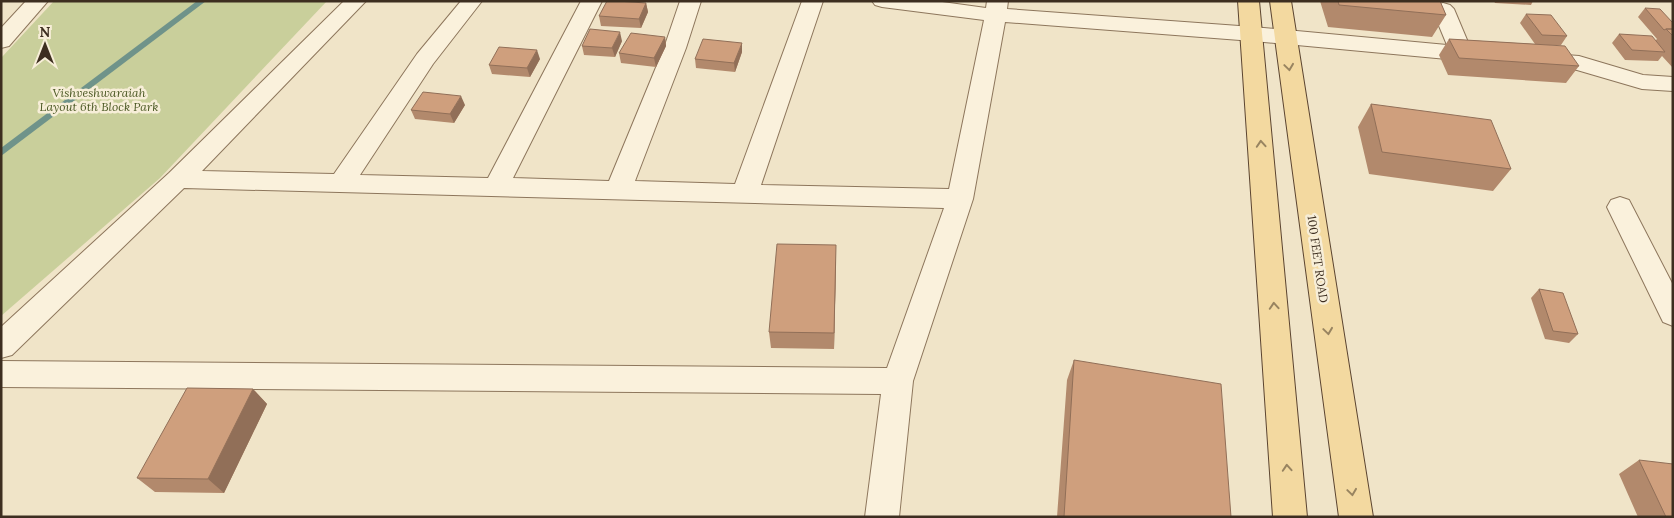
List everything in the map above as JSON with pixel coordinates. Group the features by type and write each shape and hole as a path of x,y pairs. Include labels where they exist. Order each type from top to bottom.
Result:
{"main road":[{"path":"1248,1 1253,34 1290,517"},
{"name":"100 FEET ROAD","path":"1280,1 1356,517"}],"street":[{"path":"1,41 38,1"},
{"path":"1,346 178,179 356,1"},
{"path":"342,184 425,59 472,1"},
{"path":"495,188 592,1"},
{"path":"618,191 675,48 691,1"},
{"path":"745,193 813,1"},
{"path":"882,1 996,8 1285,38 1579,63 1642,82 1673,84"},
{"path":"882,517 898,381 960,198 996,8"},
{"path":"1444,9 1461,53"},
{"path":"178,179 960,198"},
{"path":"1620,207 1673,314"},
{"path":"1,374 898,381"}],"green space":[{"name":"Vishveshwaraiah Layout 6th Block Park","path":"54,1 327,1 160,178 1,316 1,58"}],"building":[{"path":"607,1 646,3 639,19 599,16"},
{"path":"1338,1 1440,1 1446,15 1339,5"},
{"path":"1645,8 1660,9 1673,23 1673,29 1664,30"},
{"path":"1526,14 1551,15 1567,36 1542,35"},
{"path":"590,29 620,32 612,48 582,46"},
{"path":"1666,29 1673,29 1673,36"},
{"path":"631,33 665,37 654,58 619,53"},
{"path":"1619,34 1652,36 1665,52 1632,50"},
{"path":"703,39 742,43 734,63 695,59"},
{"path":"1449,39 1565,46 1579,66 1459,58"},
{"path":"499,47 537,50 527,68 489,65"},
{"path":"423,92 461,96 450,114 411,110"},
{"path":"1371,104 1491,120 1511,169 1382,152"},
{"path":"777,244 836,245 834,333 769,332"},
{"path":"1539,289 1563,293 1578,334 1553,331"},
{"path":"1074,360 1221,384 1231,517 1064,517"},
{"path":"187,388 253,389 208,479 137,478"},
{"path":"1639,460 1673,464 1673,517 1666,517"}],"waterway":[{"path":"1,153 202,1"}]}
